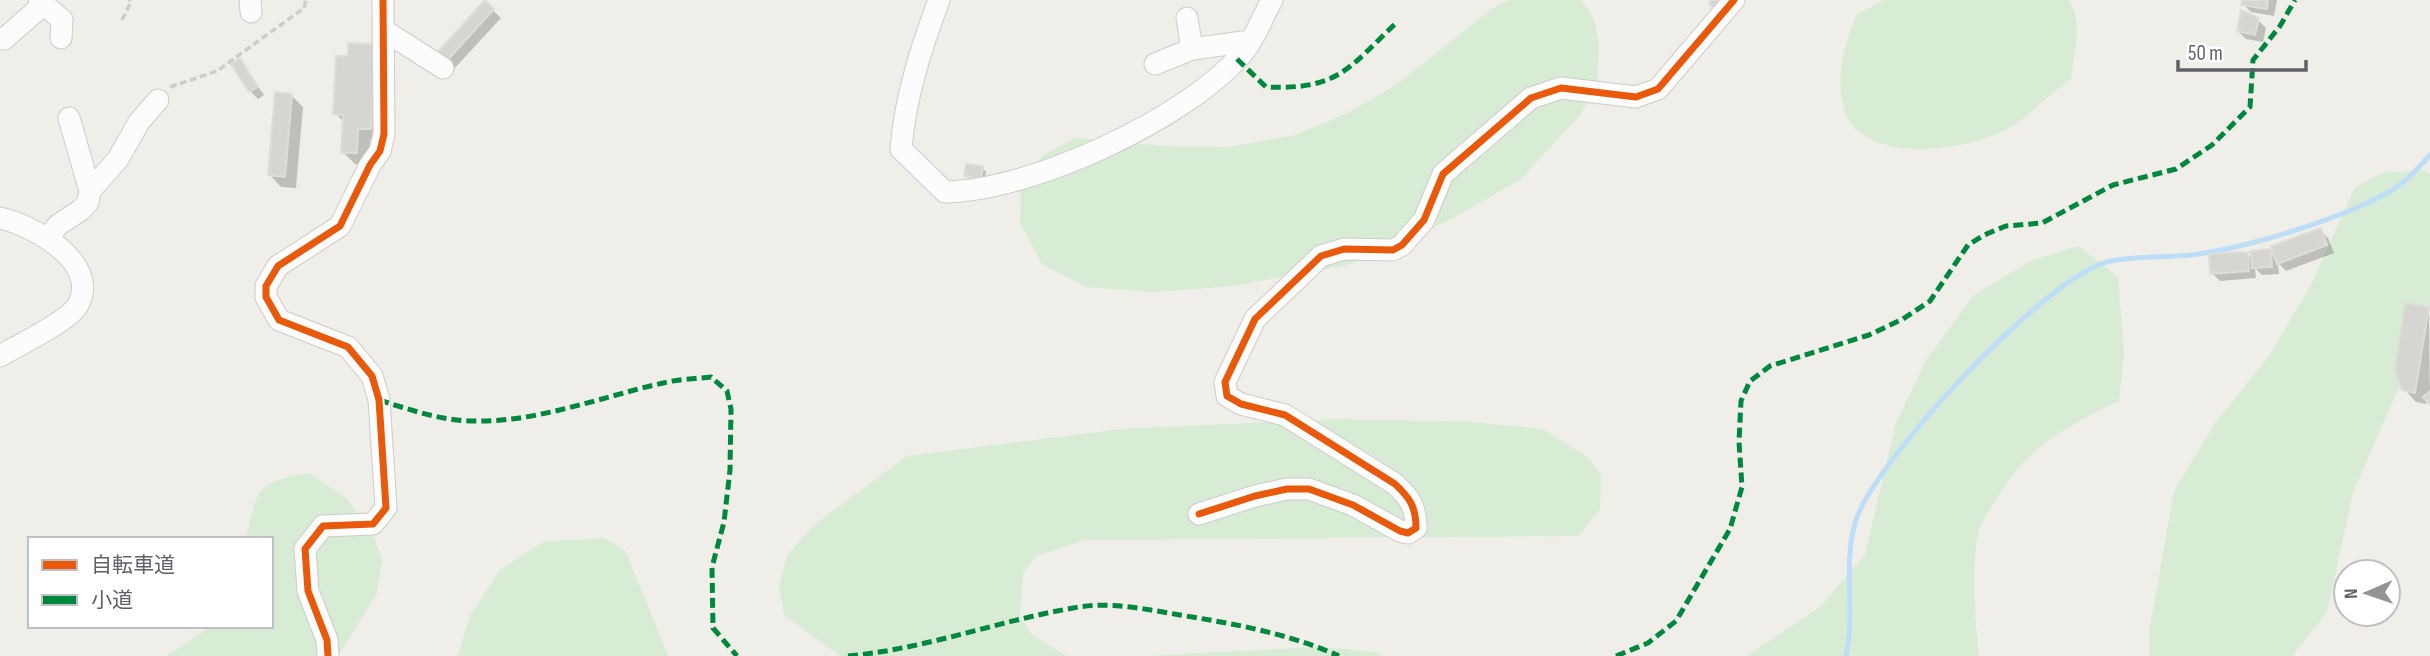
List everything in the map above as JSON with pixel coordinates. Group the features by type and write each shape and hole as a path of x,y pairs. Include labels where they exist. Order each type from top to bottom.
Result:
{"street":[{"path":"328,656 327,640 308,591 305,549 323,526 373,524 386,508 379,400 372,376 348,348 279,320 266,297 266,286 278,267 340,226 370,165 380,151 384,134 383,0"},
{"path":"939,0 923,41 903,121 901,149 944,192 978,190 1104,149 1212,85 1243,53 1272,0"},
{"path":"1199,514 1255,496 1309,489 1353,505 1400,531 1408,533 1416,528 1416,512 1410,498 1395,484 1285,415 1241,404 1227,396 1225,382 1255,319 1321,256 1344,249 1393,250 1402,245 1424,220 1443,174 1531,97 1561,88 1636,97 1658,89 1734,0"},
{"path":"4,39 42,2 62,20 61,38"},
{"path":"1187,18 1192,49"},
{"path":"385,31 443,68"},
{"path":"1155,64 1192,49 1250,41"},
{"path":"90,191 118,159 139,122 158,100"},
{"path":"49,237 58,225 81,210 88,202 90,191 69,118"},
{"path":"0,218 49,237 66,254 78,275 82,291 77,307 55,324 0,356"}],"path":[{"path":"122,20 131,2 129,0"},
{"path":"158,100 171,85 217,71 304,8 306,0"}],"green space":[{"path":"1510,0 1581,0 1594,19 1599,46 1597,84 1580,115 1521,179 1452,219 1347,265 1232,286 1153,292 1086,287 1042,264 1020,223 1021,183 1042,156 1075,138 1163,146 1230,147 1295,135 1350,112 1397,84 1493,8"},
{"path":"1883,0 2068,0 2073,8 2077,28 2071,79 2012,126 1972,142 1919,149 1871,140 1854,127 1844,109 1841,72 1856,15"},
{"path":"2424,170 2430,174 2430,309 2424,330 2353,492 2339,558 2332,558 2332,589 2327,612 2292,656 2150,656 2149,633 2174,491 2216,422 2269,356 2311,285 2355,187 2383,173"},
{"path":"2078,246 2118,277 2124,352 2119,401 2080,420 2032,454 2005,485 1982,522 1978,533 1974,578 1979,656 1747,656 1820,607 1865,555 1896,423 1927,359 1974,295 2030,261"},
{"path":"1334,419 1471,422 1543,429 1587,457 1601,475 1600,509 1578,536 1085,540 1036,556 1023,573 1020,617 1031,634 1066,656 840,656 784,615 779,586 787,555 813,526 907,456 1122,429"},
{"path":"309,473 346,498 371,530 382,559 377,593 341,652 337,656 167,656 208,628 273,628 273,537 246,537 253,508 262,490 278,480"},
{"path":"604,538 625,550 668,656 458,656 471,614 500,570 543,542"},
{"path":"1321,647 1377,652 1381,656 1146,656"}],"building":[{"path":"485,0 494,9 444,64 435,55"},
{"path":"1710,0 1726,0 1723,9 1709,5"},
{"path":"2242,0 2268,0 2267,9 2241,5"},
{"path":"2241,10 2259,18 2255,35 2237,31"},
{"path":"348,43 375,44 371,129 358,129 357,153 341,153 343,115 333,114 336,56 348,56"},
{"path":"240,58 258,87 249,92 231,64"},
{"path":"275,92 292,94 285,177 268,175"},
{"path":"966,164 983,166 981,179 964,176"},
{"path":"2321,228 2327,245 2277,264 2271,246"},
{"path":"2271,249 2272,267 2252,268 2251,251"},
{"path":"2248,252 2249,271 2210,274 2209,254"},
{"path":"2405,303 2429,307 2415,393 2402,390 2395,370"},
{"path":"2430,391 2430,405 2423,397"}],"waterway":[{"path":"1846,656 1850,622 1849,570 1852,536 1856,520 1870,492 1895,456 1966,374 2044,300 2079,275 2107,262 2128,258 2191,255 2238,246 2291,232 2343,213 2393,189 2430,155"}],"marked path":[{"path":"1616,656 1648,643 1676,621 1730,529 1742,487 1739,442 1741,401 1750,381 1770,366 1869,335 1903,319 1930,301 1968,245 1984,235 2006,226 2042,223 2113,185 2176,169 2212,145 2250,107 2253,60 2280,26 2295,0"},
{"path":"1237,59 1266,87 1310,85 1326,80 1353,64 1396,23"},
{"path":"379,400 447,419 483,421 561,410 669,382 711,377 727,391 731,409 730,470 724,522 712,567 713,628 737,656"},
{"path":"848,656 905,647 1045,614 1100,605 1140,608 1241,626 1300,641 1339,656"}],"cycle path":[{"path":"328,656 327,640 308,591 305,549 323,526 373,524 386,508 379,400 372,376 348,347 279,320 266,297 266,286 278,266 340,226 370,165 380,151 384,134 383,0"},
{"path":"1199,514 1255,496 1287,489 1309,489 1353,505 1400,531 1408,533 1416,528 1411,503 1395,484 1285,415 1241,404 1227,396 1225,382 1255,319 1321,256 1344,249 1393,250 1402,245 1424,220 1443,174 1531,98 1561,88 1636,97 1658,89 1734,0"}]}
